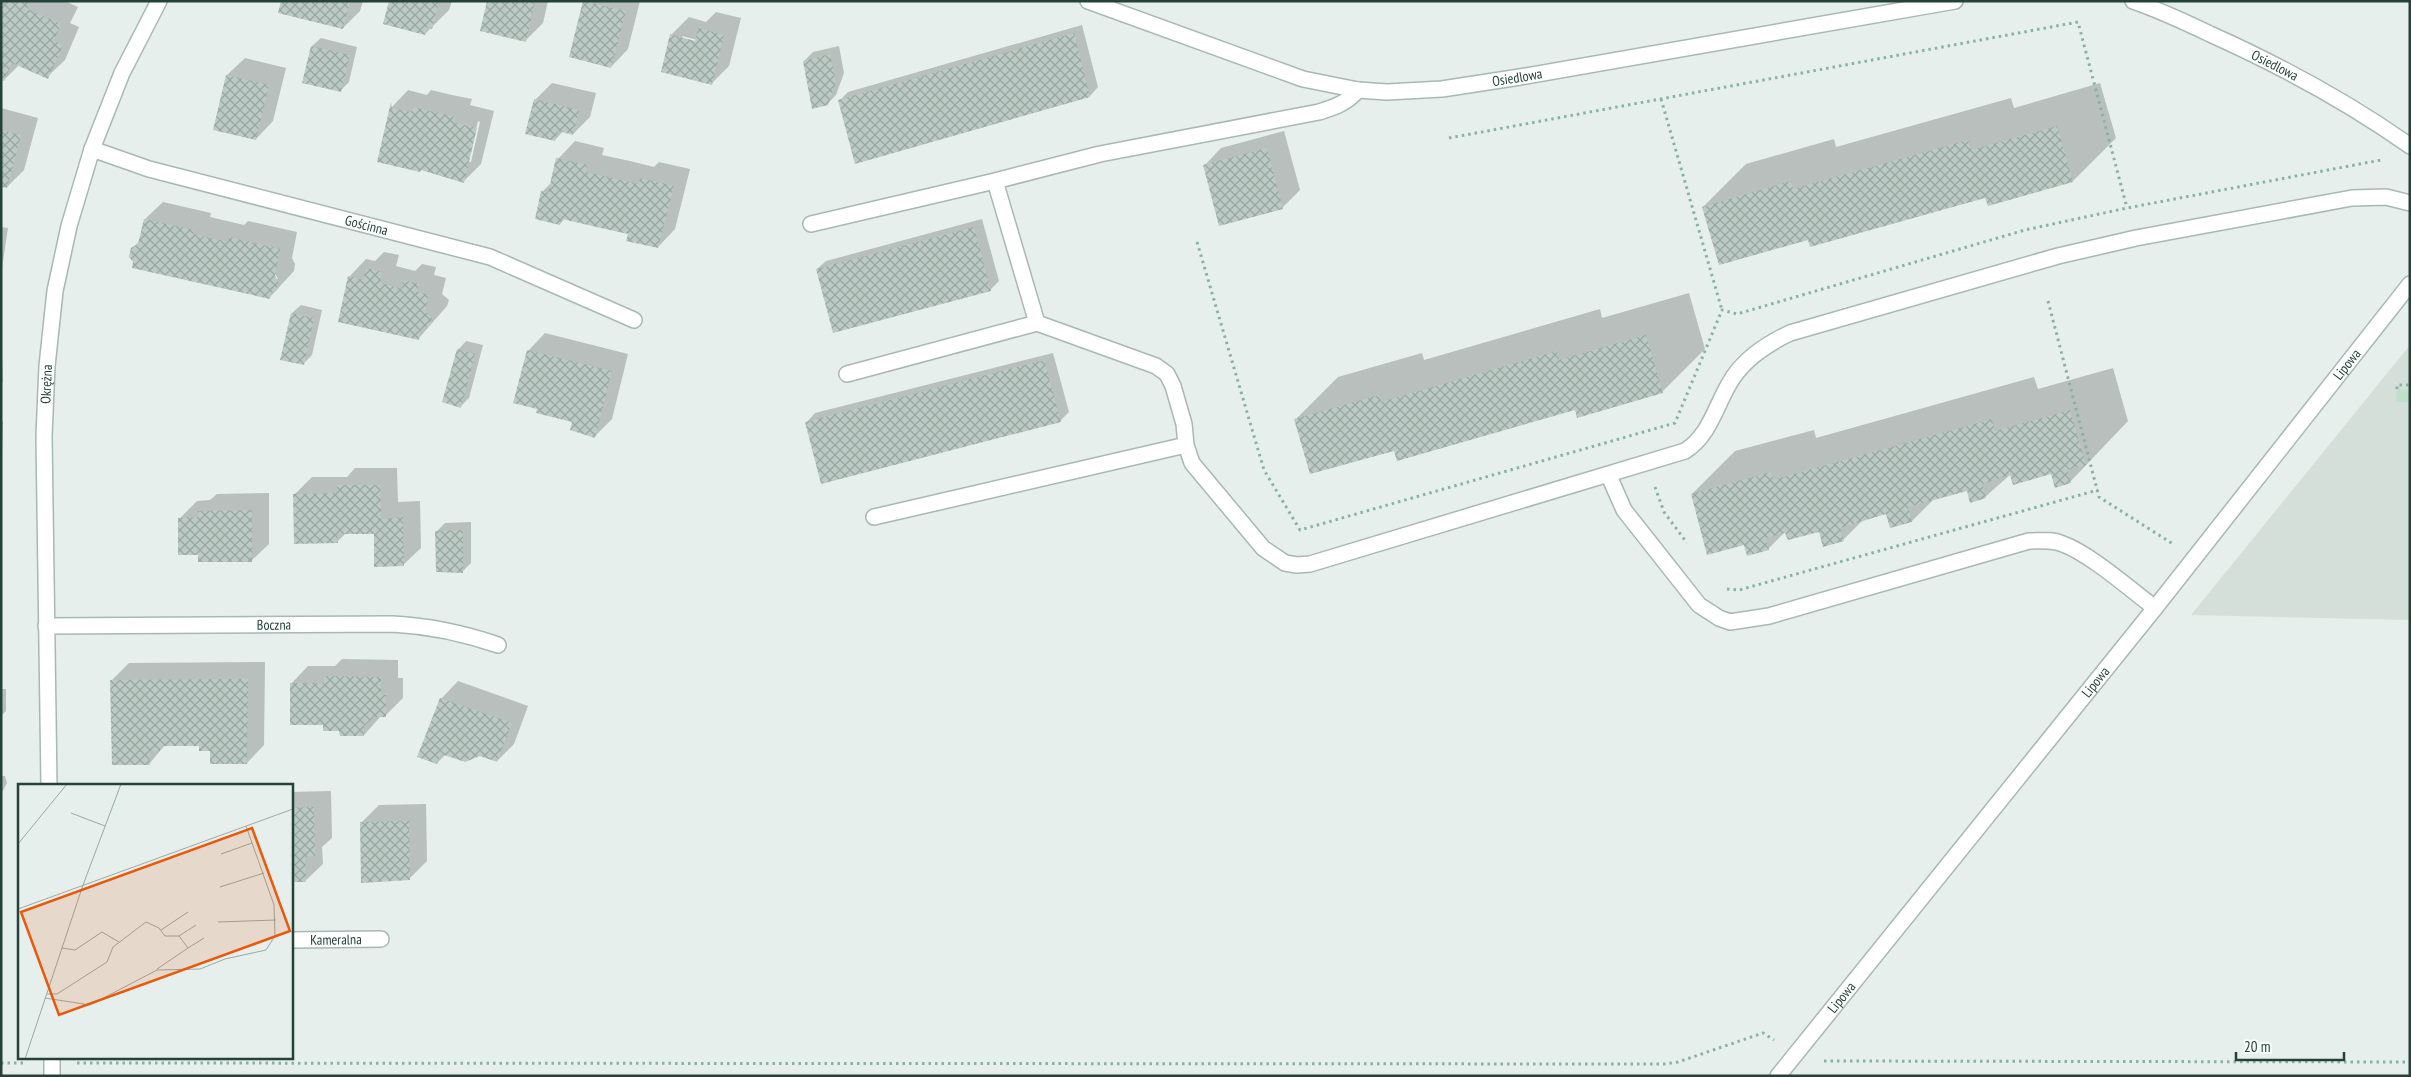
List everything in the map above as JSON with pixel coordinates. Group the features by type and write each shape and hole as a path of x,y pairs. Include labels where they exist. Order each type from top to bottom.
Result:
{"street":[{"name":"Okrężna","path":"49,784 45,427 50,328 55,292 69,226 92,149 122,73 159,1"},
{"name":"Osiedlowa","path":"1088,1 1294,76 1331,86 1358,90 1418,90 1476,84 1955,1"},
{"name":"Osiedlowa","path":"2133,1 2160,11 2257,56 2317,89 2404,142"},
{"path":"811,224 1100,154 1319,112 1339,106 1350,99 1358,90"},
{"name":"Gościnna","path":"92,149 149,169 490,257 634,320"},
{"path":"995,180 1037,323"},
{"path":"847,374 1037,323 1156,366 1166,374 1178,401 1184,424 1186,445 1192,463 1263,548 1285,563 1297,566 1310,564 1671,457 1695,445 1703,435 1729,383 1742,366 1756,352 1790,332 2093,248 2352,198 2386,197 2410,203"},
{"name":"Lipowa","path":"1778,1076 2155,608 2410,284"},
{"path":"874,517 1186,445"},
{"path":"1610,476 1624,510 1699,605 1719,618 1730,622 1768,616 2029,542 2051,540 2079,552 2155,608"},
{"name":"Boczna","path":"46,626 393,624 443,629 469,635 498,645"},
{"name":"Kameralna","path":"292,940 381,939"}],"path":[{"path":"1449,138 2078,22 2127,208"},
{"path":"1197,242 1264,470 1300,530 1675,423 1722,310 1661,100"},
{"path":"1722,310 1737,314 2025,230 2127,208 2383,159 2404,142"},
{"path":"2048,301 2100,497 2194,558"},
{"path":"2397,389 2397,384 2410,385"},
{"path":"1635,433 1664,512 1692,550"},
{"path":"1720,585 1732,591 1739,590 2098,490"},
{"path":"1,1063 52,1066 1664,1064 1678,1062 1763,1033 1781,1045"},
{"path":"1816,1061 2410,1062"}],"shaded area":[{"path":"2410,345 2410,620 2191,615"}],"green space":[{"path":"2397,389 2410,390 2410,402 2396,402"}],"building":[{"path":"1,1 27,1 29,6 27,9 61,24 54,41 63,45 48,79 12,63 4,81 1,80"},
{"path":"281,1 350,1 343,29 278,13"},
{"path":"389,1 439,1 432,29 427,27 425,35 383,24"},
{"path":"487,1 535,1 526,42 480,31"},
{"path":"583,1 626,11 611,68 569,57"},
{"path":"698,28 724,35 712,85 661,72 670,34 695,41"},
{"path":"1074,33 1090,97 855,164 838,100"},
{"path":"311,46 350,55 341,92 302,83"},
{"path":"830,54 836,82 828,105 812,109 803,61"},
{"path":"226,75 269,85 256,140 213,130"},
{"path":"534,99 579,110 573,135 558,131 555,141 525,134"},
{"path":"391,102 392,108 411,112 413,107 455,117 454,123 477,128 464,183 421,170 420,172 377,162"},
{"path":"2057,126 2073,182 1988,206 1985,198 1810,247 1808,240 1719,265 1702,207 1791,181 1793,189 1968,140 1971,150"},
{"path":"1,130 21,135 7,188 1,187"},
{"path":"1267,148 1283,209 1219,226 1203,165"},
{"path":"556,158 587,165 586,172 639,184 640,178 674,186 658,248 626,241 628,234 562,219 560,225 535,219 541,191 548,193"},
{"path":"144,219 194,230 193,234 228,242 229,237 280,249 275,276 278,281 277,290 271,293 270,299 132,268 133,262 129,257 131,248 138,244"},
{"path":"974,227 991,291 833,333 816,269"},
{"path":"366,268 382,272 380,283 402,289 403,280 419,284 417,292 429,295 425,311 432,318 430,325 421,329 419,340 338,322 348,276 363,280"},
{"path":"291,313 314,318 304,365 280,360"},
{"path":"1646,335 1663,393 1577,418 1575,410 1397,461 1394,451 1310,474 1294,419 1379,395 1381,402 1557,351 1559,360"},
{"path":"457,349 475,354 461,408 442,402"},
{"path":"527,350 612,371 595,438 570,430 572,422 536,413 537,409 513,403"},
{"path":"1044,360 1061,422 821,484 805,422"},
{"path":"2070,410 2086,465 2067,470 2071,483 2055,488 2051,474 2013,485 2010,475 1982,484 1986,498 1970,503 1967,491 1908,507 1912,522 1890,528 1886,514 1840,528 1844,541 1823,547 1819,532 1788,540 1785,533 1766,538 1769,550 1747,556 1744,545 1707,555 1691,494 1771,472 1773,480 1992,419 1995,431"},
{"path":"337,485 380,485 381,519 403,517 404,566 374,567 374,534 337,534 338,543 294,544 293,494 337,493"},
{"path":"252,510 252,562 198,562 198,555 178,555 178,518 198,517 198,511"},
{"path":"463,530 463,573 436,572 435,531"},
{"path":"324,676 381,677 381,695 386,695 386,717 374,717 364,726 364,736 340,736 339,731 323,731 323,725 290,725 290,683 324,683"},
{"path":"248,679 247,764 210,764 210,751 199,751 199,746 160,746 160,751 149,751 150,765 112,765 110,680"},
{"path":"440,698 512,723 497,762 480,756 465,762 441,754 437,764 417,757"},
{"path":"314,807 315,856 305,857 306,882 292,882 292,808"},
{"path":"409,821 410,880 361,883 360,822"}]}
